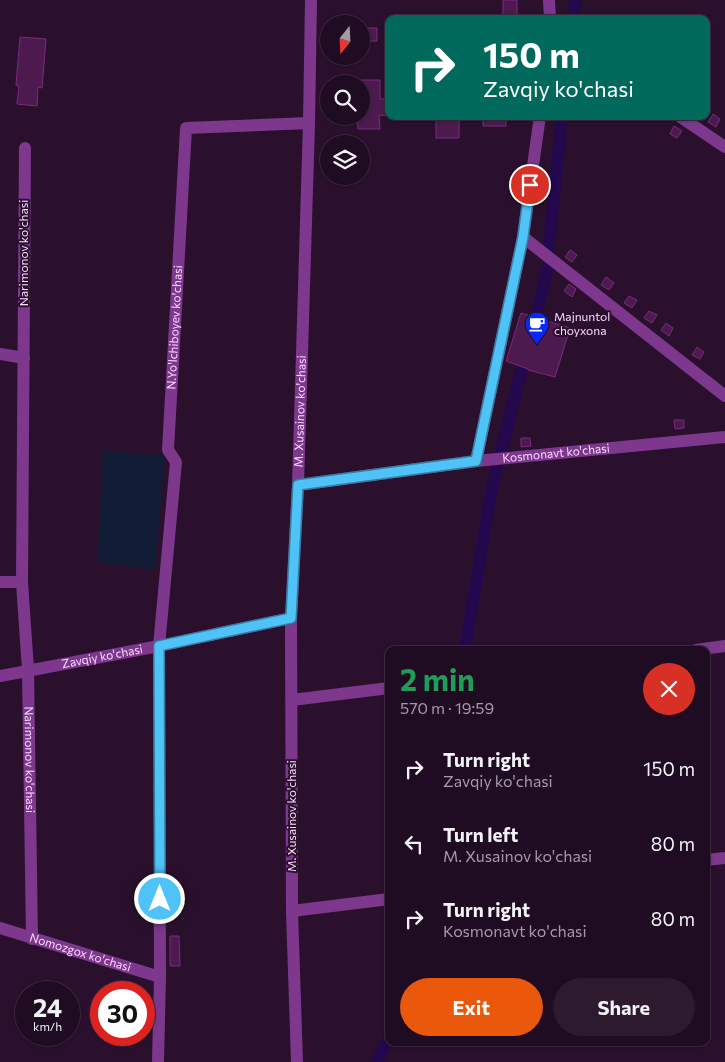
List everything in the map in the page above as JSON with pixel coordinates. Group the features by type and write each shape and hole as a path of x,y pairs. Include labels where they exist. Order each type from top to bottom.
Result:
{"street":[{"name":"M. Xusainov ko'chasi","path":"298,1062 292,911 291,618 298,485 311,0"},
{"path":"549,0 550,15"},
{"path":"476,461 523,237 539,120"},
{"path":"684,120 725,147"},
{"name":"N.Yo'lchiboyev ko'chasi","path":"159,646 176,462 168,450 186,128 309,123"},
{"name":"Narimonov ko'chasi","path":"25,148 22,582 28,670 32,939"},
{"path":"523,237 725,396"},
{"path":"0,354 24,358"},
{"name":"Kosmonavt ko'chasi","path":"298,485 476,461 725,437"},
{"path":"0,582 22,582"},
{"name":"Zavqiy ko'chasi","path":"0,676 159,646 291,618"},
{"path":"158,1062 160,977 159,646"},
{"path":"710,648 725,646"},
{"path":"292,700 385,688"},
{"path":"710,860 725,858"},
{"path":"292,911 385,899"},
{"name":"Nomozgox ko'chasi","path":"0,928 160,977"}],"shaded area":[{"path":"103,450 165,456 155,570 97,562"}],"building":[{"path":"503,0 517,0 517,15 503,15"},
{"path":"370,28 377,28 377,41 370,41"},
{"path":"20,37 46,39 42,88 38,87 37,106 17,104 19,86 16,85"},
{"path":"370,80 380,80 380,99 385,99 385,116 379,115 380,129 358,129 358,125 370,125"},
{"path":"713,114 720,119 716,127 708,122"},
{"path":"436,120 459,120 459,138 436,138"},
{"path":"483,120 506,120 506,126 483,126"},
{"path":"674,126 682,131 677,138 670,134"},
{"path":"570,250 577,255 572,262 565,257"},
{"path":"606,277 614,283 609,290 601,285"},
{"path":"569,284 576,289 572,297 564,291"},
{"path":"629,296 637,300 632,308 624,303"},
{"path":"649,311 657,315 652,323 644,318"},
{"path":"521,313 570,328 555,377 528,370 506,361"},
{"path":"666,323 673,328 669,336 661,330"},
{"path":"697,347 704,352 700,359 692,355"},
{"path":"674,420 684,420 684,428 675,429"},
{"path":"521,438 530,438 531,446 521,447"},
{"path":"170,936 179,936 180,966 170,966"}],"waterway":[{"path":"574,15 575,0"},
{"path":"549,247 562,120"},
{"path":"531,333 544,286 547,267"},
{"path":"466,646 493,482 526,352"},
{"path":"377,1062 385,1045"}],"place":[{"name":"Majnuntol choyxona","path":"537,345"}],"route":[{"path":"160,899 159,646 291,618 298,485 476,461 523,237 530,185"}]}
